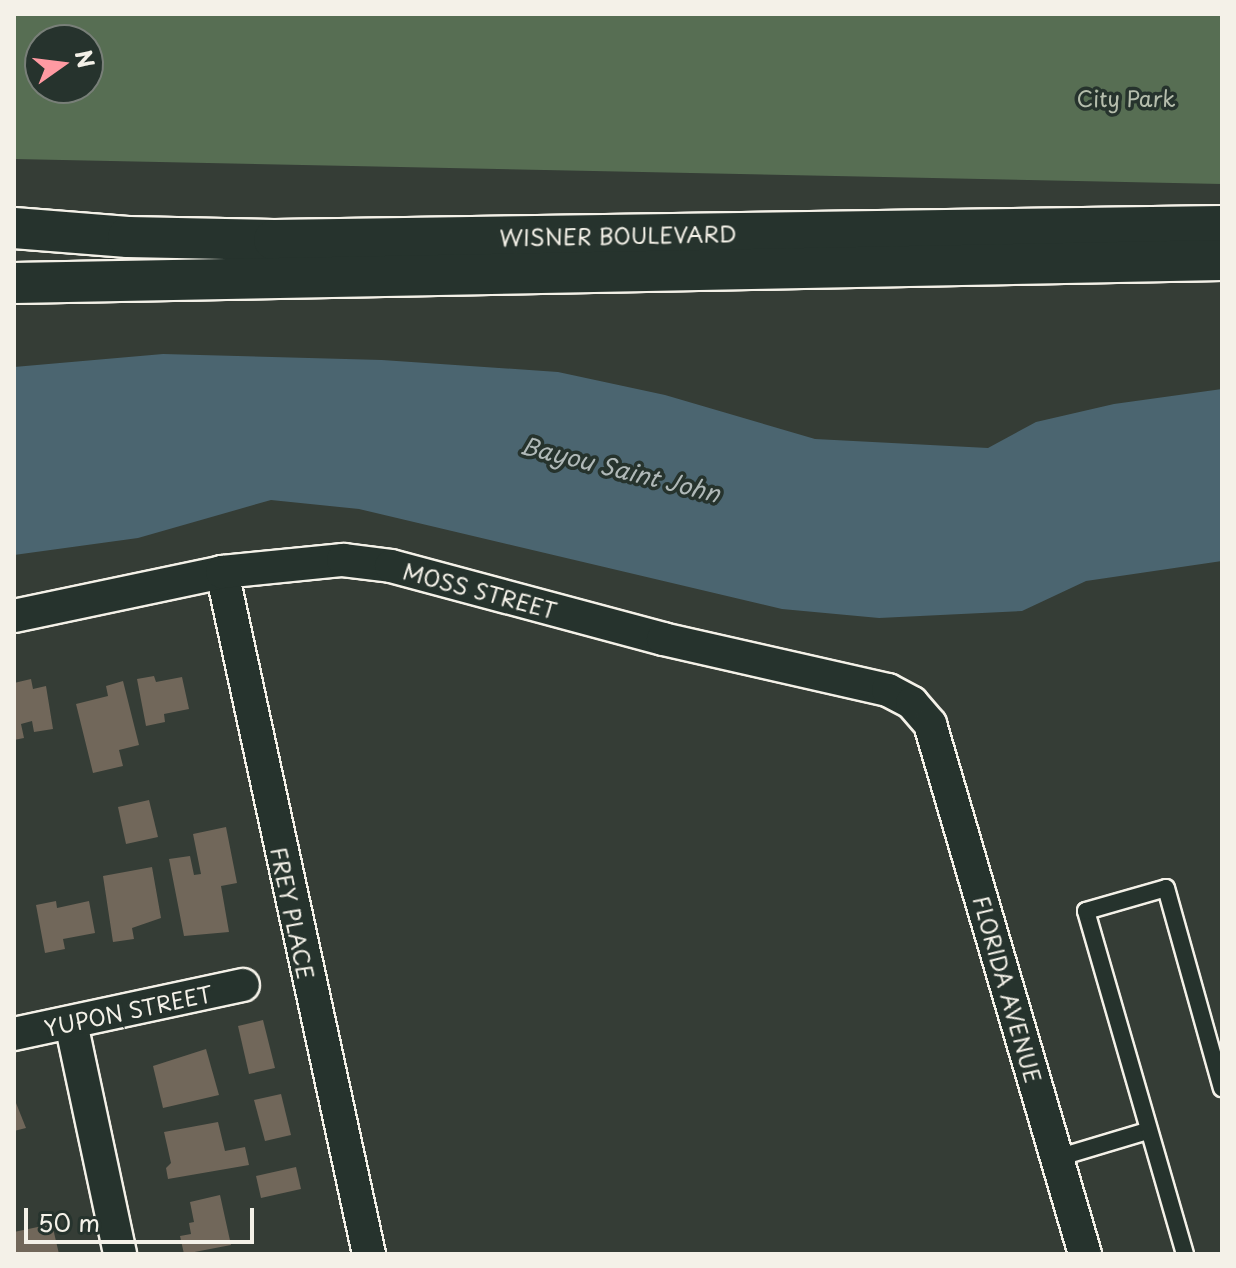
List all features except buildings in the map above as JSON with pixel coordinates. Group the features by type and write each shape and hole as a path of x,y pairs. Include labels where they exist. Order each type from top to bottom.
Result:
{"street":[{"name":"WISNER BOULEVARD","path":"14,228 128,237 1222,226"},
{"name":"WISNER BOULEVARD","path":"14,283 1222,260"},
{"name":"MOSS STREET","path":"14,616 222,572 343,560 391,566 663,639 888,690 912,703 930,724"},
{"name":"FREY PLACE","path":"222,572 369,1254"},
{"name":"FLORIDA AVENUE","path":"930,724 1085,1254"},
{"name":"YUPON STREET","path":"14,1034 243,985"},
{"path":"71,1023 120,1254"}],"lane":[{"path":"1185,1254 1147,1131 1086,911 1166,888 1222,1088"},
{"path":"1057,1158 1147,1131"}],"green space":[{"name":"City Park","path":"14,14 1222,14 1222,184 14,159"}],"water":[{"name":"Bayou Saint John","path":"163,354 382,360 558,372 665,395 815,439 988,448 1036,422 1114,404 1222,389 1222,561 1086,581 1022,611 879,618 782,609 359,509 271,500 138,538 14,555 14,367"}]}
